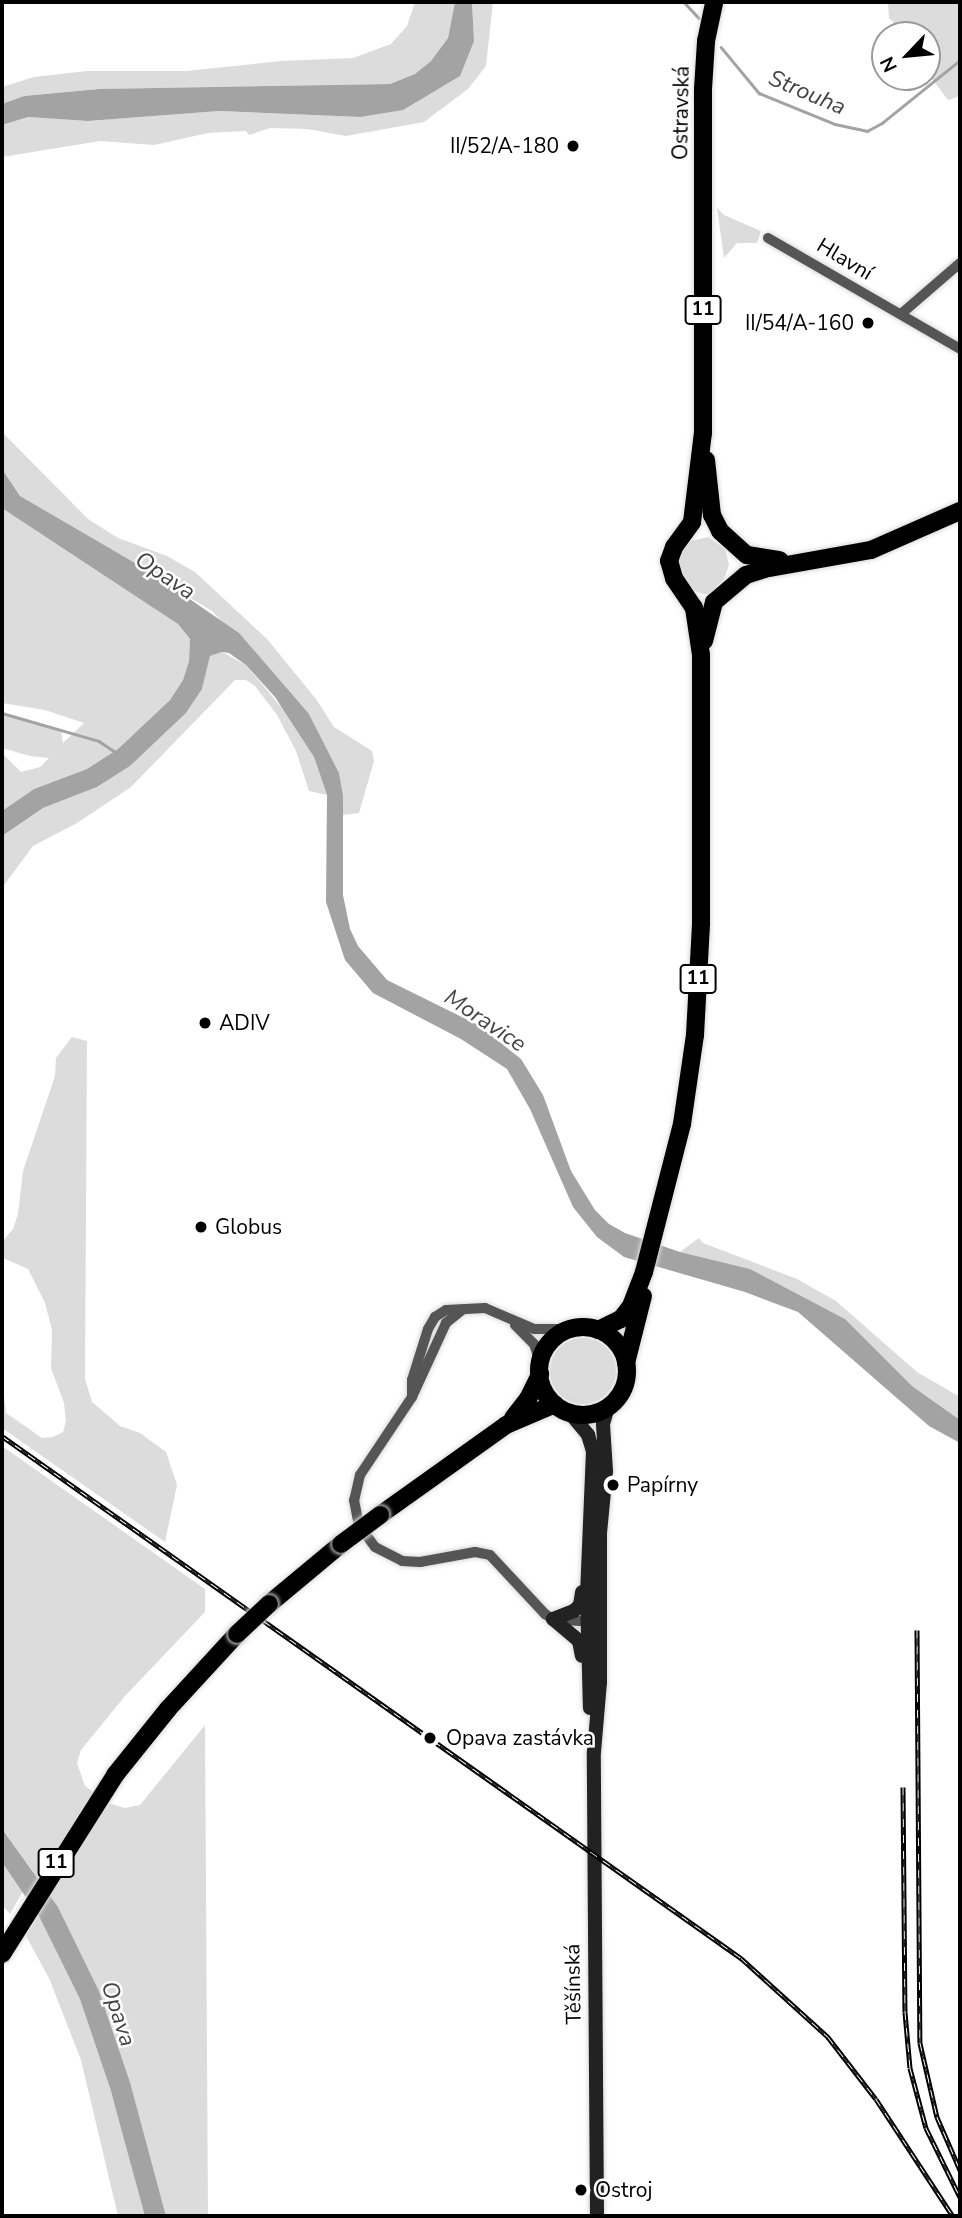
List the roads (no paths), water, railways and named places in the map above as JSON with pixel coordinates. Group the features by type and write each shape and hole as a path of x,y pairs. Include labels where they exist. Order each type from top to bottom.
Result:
{"main road":[{"name":"Ostravská","path":"703,433 703,89 706,41 714,2"},
{"name":"11","path":"598,1330 621,1319 631,1306 644,1272 682,1124 695,1035 701,923 701,655 696,614 674,578 670,565 674,547 684,537 694,515 703,433"},
{"name":"11","path":"701,655 712,609 738,565 728,540 712,515 703,433"},
{"path":"684,591 702,600 712,600 759,570 871,550 960,511"},
{"path":"684,537 700,531 728,540 743,553 761,558 815,562"},
{"name":"11","path":"626,1363 645,1290 644,1272"},
{"path":"540,1368 550,1343 569,1329 598,1330 617,1343 626,1363"},
{"name":"Těšínská","path":"608,1407 623,1390 626,1363"},
{"name":"11","path":"2,1954 115,1775 168,1709 237,1634 341,1544 506,1425 522,1410 540,1368"},
{"name":"Těšínská","path":"540,1368 543,1388 562,1408"},
{"path":"562,1408 590,1414 608,1407"},
{"name":"11","path":"506,1425 562,1408"}],"street":[{"name":"Hlavní","path":"768,239 960,349"},
{"path":"901,314 960,263"},
{"path":"569,1329 534,1329 485,1308 462,1310 446,1323 412,1396 360,1475 355,1508 365,1535 383,1553 411,1562 469,1552 490,1555 536,1607 573,1634 582,1647 585,1703 591,1723"},
{"path":"511,1321 534,1344 540,1368"},
{"name":"Těšínská","path":"597,2216 594,1752 600,1682 593,1622 606,1471 603,1424 608,1407"},
{"name":"Těšínská","path":"562,1408 584,1428 591,1443 591,1723 594,1752"},
{"path":"553,1619 574,1611 582,1598 585,1500 591,1487"},
{"path":"553,1619 593,1622"}],"waterway":[{"name":"Strouha","path":"684,2 699,18"},
{"name":"Strouha","path":"721,47 759,93 835,124 867,131 882,123 960,60"},
{"path":"2,713 99,741 117,753"}],"railway":[{"path":"2,1436 741,1958 828,2037 876,2099 953,2216"},
{"path":"917,1630 920,2043 937,2117 960,2170"},
{"path":"903,1787 905,2012 910,2068 926,2128 960,2197"}],"place":[{"name":"II/52/A-180","path":"573,146"},
{"name":"II/54/A-160","path":"868,323"},
{"name":"ADIV","path":"205,1023"},
{"name":"Globus","path":"201,1227"},
{"name":"Papírny","path":"613,1485"},
{"name":"Opava zastávka","path":"430,1738"},
{"name":"Ostroj","path":"581,2190"}],"water label":[{"name":"Opava","path":"165,576"},
{"name":"Moravice","path":"485,1021"},
{"name":"Opava","path":"118,2014"}]}
